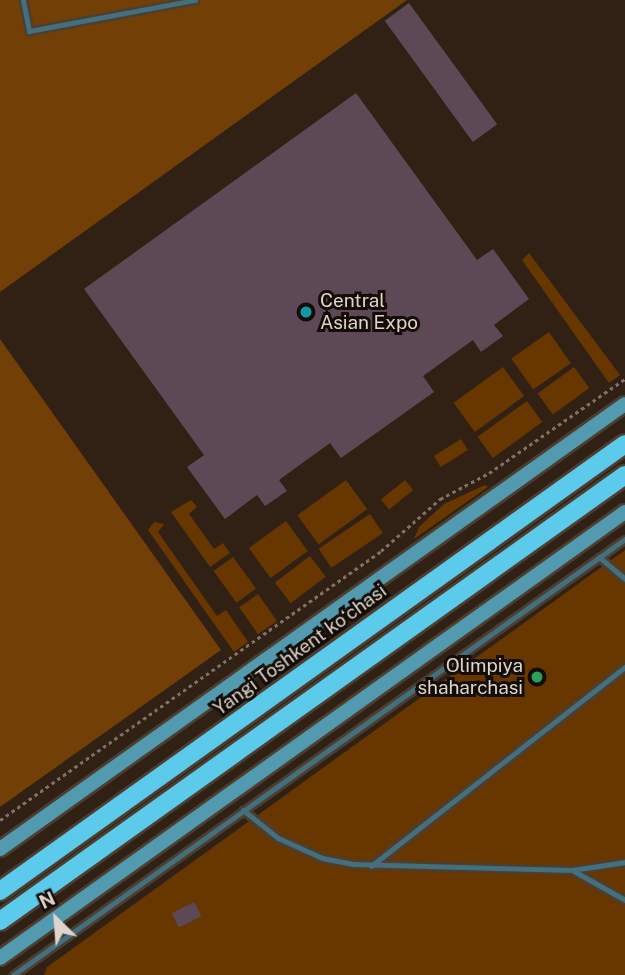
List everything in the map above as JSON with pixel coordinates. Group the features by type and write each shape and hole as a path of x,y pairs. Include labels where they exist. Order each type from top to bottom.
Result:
{"highway":[{"name":"Yangi Toshkent ko‘chasi","path":"0,891 625,444"},
{"path":"0,921 625,475"}],"main road":[{"path":"0,849 625,404"},
{"path":"0,958 625,512"}],"lane":[{"path":"23,0 29,32 195,0"},
{"path":"13,975 625,539"},
{"path":"599,557 625,579"},
{"path":"371,866 625,667"},
{"path":"243,810 278,838 309,853 371,866 572,870 625,862"},
{"path":"572,870 625,900"}],"path":[{"path":"0,820 381,551 440,499 489,474 625,379"}],"shaded area":[{"path":"0,0 407,0 0,292"},
{"path":"529,253 620,375 609,383 522,260"},
{"path":"549,332 571,363 533,390 511,358"},
{"path":"0,339 221,650 0,807"},
{"path":"503,367 524,396 475,432 454,403"},
{"path":"574,367 589,388 553,414 538,393"},
{"path":"527,401 542,422 493,458 478,437"},
{"path":"461,439 468,450 441,467 434,456"},
{"path":"346,480 367,509 319,544 297,515"},
{"path":"405,480 413,490 389,510 381,500"},
{"path":"485,485 488,487 414,539 419,527 444,504"},
{"path":"191,500 197,507 189,514 214,549 223,543 230,553 210,567 171,512"},
{"path":"370,514 383,533 331,568 319,549"},
{"path":"286,521 308,551 271,578 249,548"},
{"path":"154,522 164,524 158,532 217,616 226,610 248,642 234,652 148,530"},
{"name":"Olimpiya shaharchasi","path":"625,550 625,975 44,975 47,967"},
{"path":"310,556 326,577 291,603 275,582"},
{"path":"233,557 256,589 237,603 214,571"},
{"path":"258,594 277,621 258,634 239,607"}],"building":[{"path":"409,3 497,124 473,142 385,21"},
{"name":"Central Asian Expo","path":"356,93 477,260 493,249 529,299 494,325 503,336 481,352 473,340 423,376 434,392 341,458 330,443 279,480 287,491 265,506 257,495 225,519 187,467 204,455 84,289"},
{"path":"194,902 201,916 179,928 172,913"}],"place":[{"name":"Central Asian Expo","path":"306,312"},
{"name":"Olimpiya shaharchasi","path":"537,677"}]}
